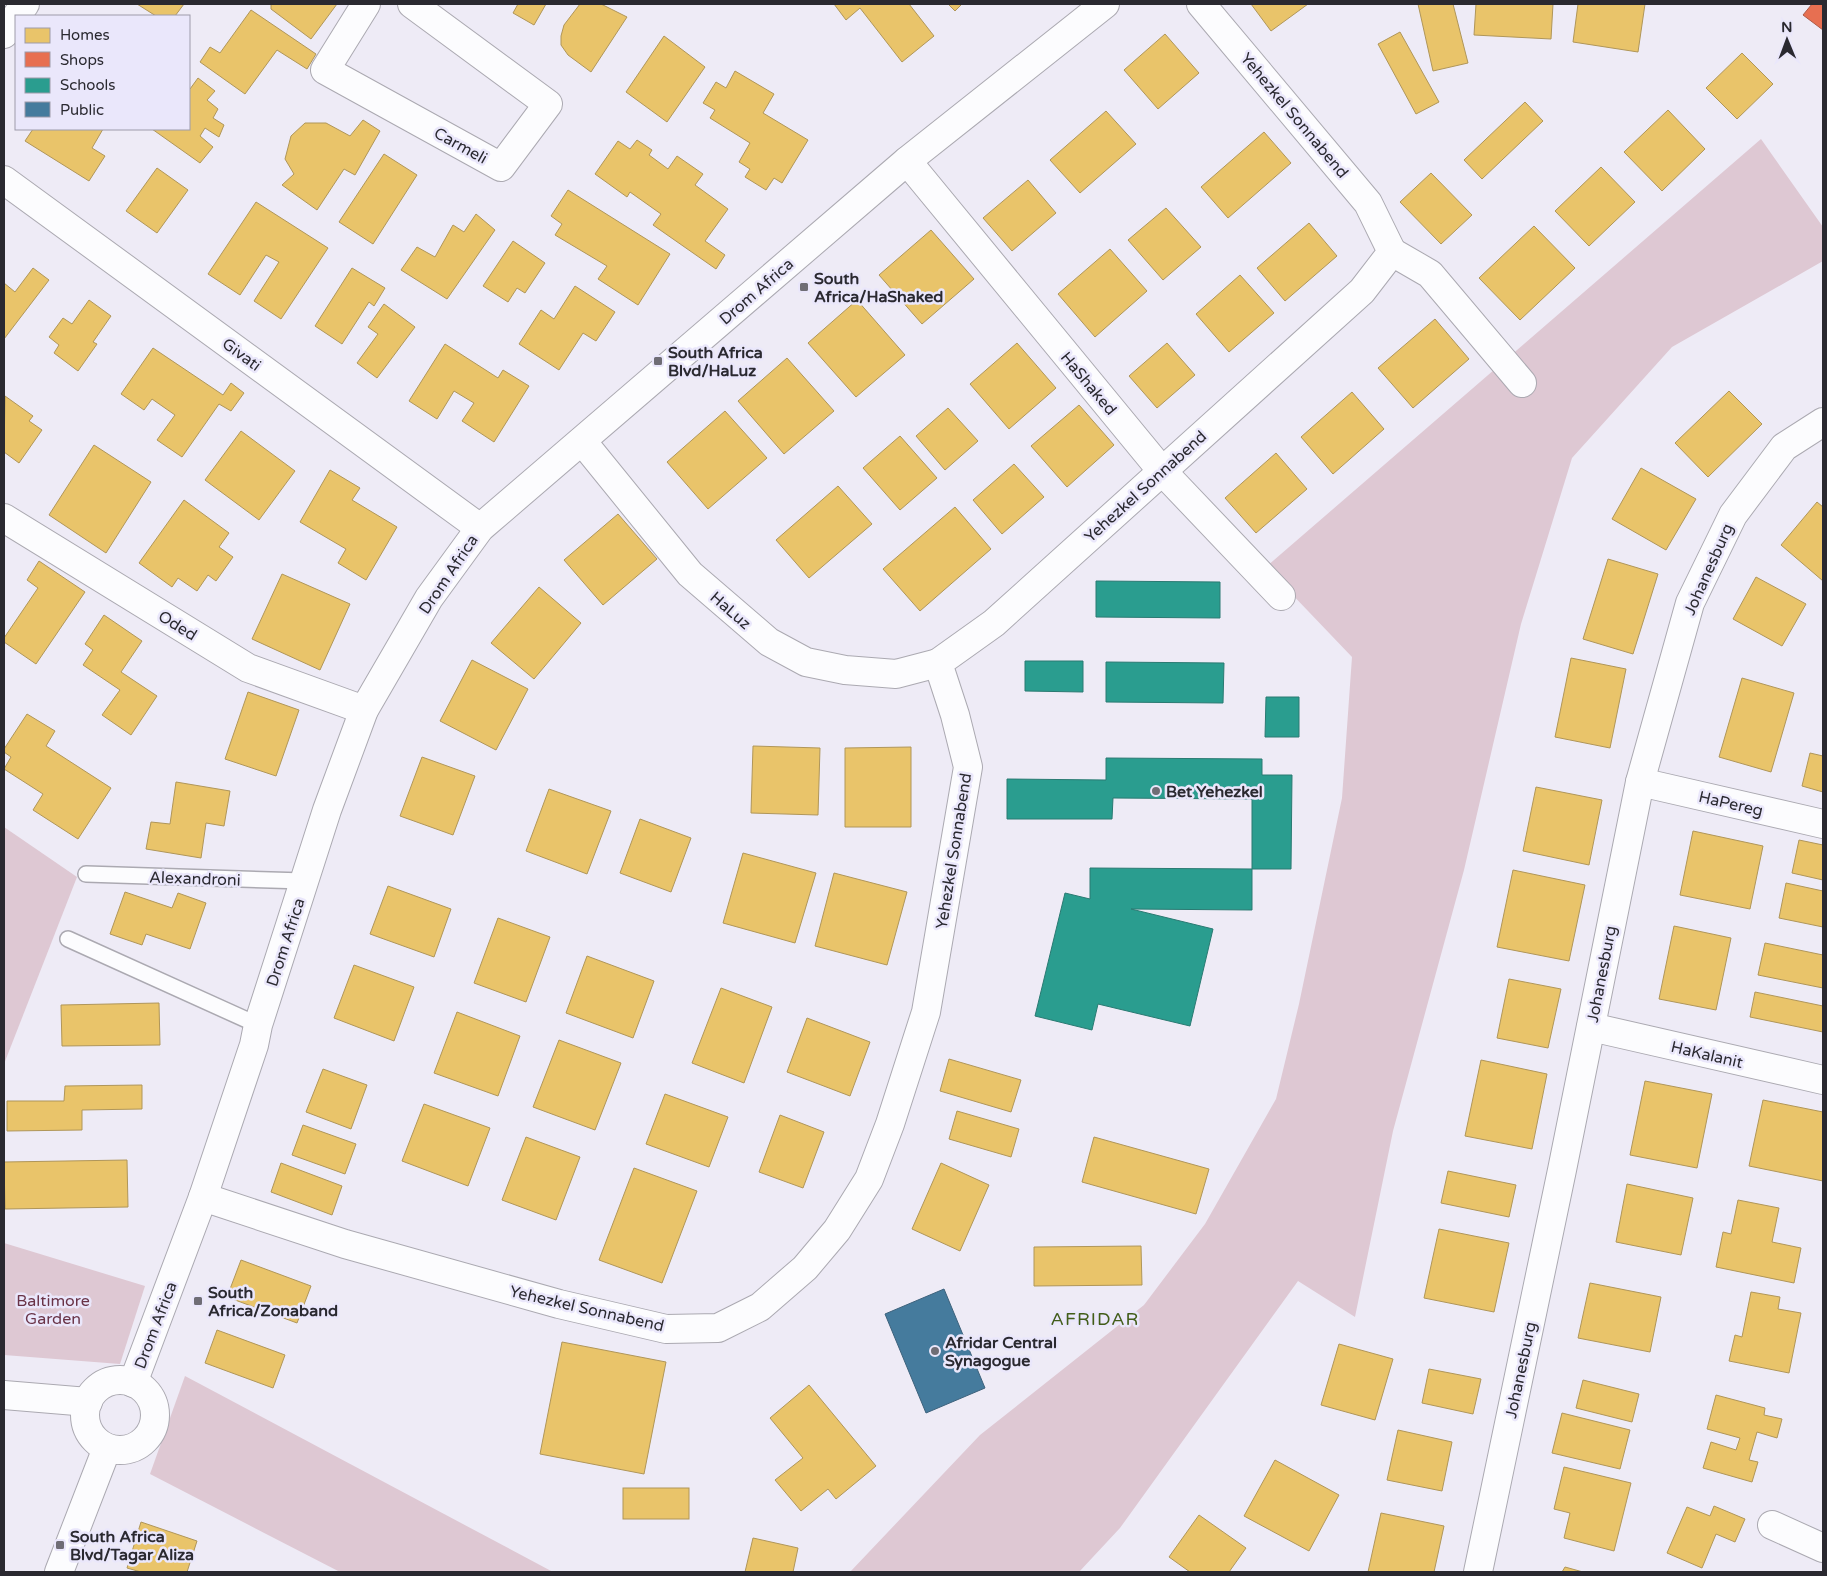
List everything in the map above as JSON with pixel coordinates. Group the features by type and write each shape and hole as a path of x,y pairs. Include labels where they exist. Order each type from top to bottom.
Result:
{"street":[{"path":"17,15 25,4"},
{"name":"Carmeli","path":"366,4 325,70 501,168 548,104 412,4"},
{"name":"Drom Africa","path":"133,1383 203,1197 254,1045 258,1025 304,881 364,710 429,598 480,528 907,161 1105,4"},
{"name":"Yehezkel Sonnabend","path":"203,1197 345,1244 559,1304 666,1329 718,1328 760,1307 805,1268 838,1230 869,1179 890,1124 926,1012 968,767 938,663 994,623 1362,291 1392,252 1368,203 1201,4"},
{"path":"4,34 15,18"},
{"name":"HaShaked","path":"907,161 1162,471 1280,596"},
{"name":"Givati","path":"4,180 480,528"},
{"path":"1392,252 1430,274 1522,383"},
{"name":"Johanesburg","path":"1478,1572 1640,782 1690,604 1732,515 1784,446 1823,422"},
{"name":"HaLuz","path":"582,441 690,574 769,642 806,662 845,670 896,674 938,663"},
{"name":"Oded","path":"4,518 248,668 364,710"},
{"name":"HaPereg","path":"1640,782 1823,824"},
{"name":"HaKalanit","path":"1591,1027 1823,1080"},
{"path":"111,1382 133,1383 142,1388 152,1402 155,1418 153,1428 147,1438 139,1445 129,1449 107,1448 92,1437 88,1429 85,1420 88,1402 93,1393 101,1386 111,1382"},
{"path":"4,1395 88,1402"},
{"path":"59,1572 107,1448"},
{"path":"1772,1525 1823,1548"}],"lane":[{"name":"Alexandroni","path":"86,874 304,881"},
{"path":"68,939 258,1025"}],"green space":[{"path":"1761,139 1823,227 1823,261 1672,347 1572,458 1521,624 1464,870 1393,1131 1355,1317 1298,1281 1120,1528 1079,1572 850,1572 980,1435 1144,1305 1205,1224 1276,1099 1299,1004 1342,798 1352,657 1266,567"},
{"path":"4,827 77,877 4,1064"},
{"name":"Baltimore Garden","path":"4,1243 145,1286 120,1364 4,1355"},
{"path":"185,1376 553,1572 340,1572 150,1474"}],"building: Homes":[{"path":"137,4 184,4 176,15 154,15"},
{"path":"271,4 337,4 311,39 271,9"},
{"path":"518,4 546,4 534,25 513,13"},
{"path":"580,4 601,4 627,17 591,72 568,55 561,45 564,25"},
{"path":"834,4 909,4 934,36 902,62 860,8 846,20"},
{"path":"948,4 962,4 955,11"},
{"path":"1251,4 1308,4 1271,31"},
{"path":"1418,4 1453,4 1468,63 1433,71"},
{"path":"1476,4 1553,4 1551,39 1474,35"},
{"path":"1578,4 1645,4 1638,52 1573,42"},
{"path":"251,10 316,54 307,69 277,50 245,94 200,62 210,47 220,53"},
{"path":"1400,32 1439,102 1416,114 1378,44"},
{"path":"1165,34 1199,73 1158,109 1124,70"},
{"path":"664,36 705,67 667,122 626,92"},
{"path":"1742,53 1773,84 1737,119 1706,88"},
{"path":"735,71 774,94 763,113 808,140 782,183 774,178 766,190 745,177 750,169 739,162 750,143 710,118 715,110 703,103 716,82 726,88"},
{"path":"198,78 215,91 207,100 218,109 213,118 224,125 219,137 205,128 200,136 213,147 200,163 153,130 190,130 190,89"},
{"path":"1525,102 1543,121 1482,179 1464,160"},
{"path":"1668,110 1705,149 1662,191 1624,152"},
{"path":"1106,111 1136,144 1080,193 1050,160"},
{"path":"363,120 380,131 355,175 344,169 317,210 282,185 294,174 285,159 291,136 305,123 326,123 350,136"},
{"path":"32,130 102,130 92,148 105,156 89,181 25,141"},
{"path":"1264,132 1291,163 1228,218 1201,187"},
{"path":"637,140 652,150 649,155 668,169 677,156 703,174 695,185 728,209 705,241 725,255 716,269 653,225 661,214 630,192 627,197 595,174 618,141 630,149"},
{"path":"384,154 417,175 373,244 339,222"},
{"path":"1601,167 1635,202 1589,246 1555,211"},
{"path":"157,168 188,190 157,233 126,211"},
{"path":"1431,173 1472,215 1441,244 1400,202"},
{"path":"1028,180 1056,213 1012,251 983,218"},
{"path":"568,190 670,254 638,305 598,279 607,266 555,235 562,224 551,216"},
{"path":"256,202 328,248 281,319 254,301 279,262 266,255 240,295 208,274"},
{"path":"1166,208 1201,247 1163,280 1128,240"},
{"path":"476,214 495,230 447,299 401,270 417,247 435,257 453,225 464,232"},
{"path":"1309,223 1337,256 1285,301 1257,268"},
{"path":"1534,226 1575,268 1520,320 1479,278"},
{"path":"931,230 974,279 922,324 879,275"},
{"path":"513,241 545,263 525,293 517,288 508,302 483,286"},
{"path":"1110,249 1147,291 1095,337 1058,294"},
{"path":"33,268 49,280 4,339 4,283 15,292"},
{"path":"352,268 385,288 374,306 369,302 342,344 315,326"},
{"path":"1240,275 1274,313 1229,352 1196,314"},
{"path":"575,286 615,312 596,341 583,333 559,370 519,344 541,310 554,319"},
{"path":"89,300 111,316 93,342 97,344 78,371 54,353 59,345 49,337 63,318 72,324"},
{"path":"857,300 905,355 856,397 808,343"},
{"path":"384,304 415,327 377,378 357,363 378,334 368,327"},
{"path":"1435,319 1469,359 1413,408 1378,368"},
{"path":"1017,343 1056,388 1009,429 970,384"},
{"path":"1167,343 1195,375 1157,408 1129,376"},
{"path":"445,344 498,378 503,370 529,386 494,442 462,421 474,403 454,391 437,419 409,401"},
{"path":"153,348 223,395 231,383 244,393 231,411 219,404 182,457 157,440 175,415 152,399 144,410 121,394"},
{"path":"787,358 834,411 784,454 738,401"},
{"path":"1729,391 1762,424 1708,477 1675,443"},
{"path":"1352,392 1384,429 1333,474 1301,437"},
{"path":"5,396 33,416 29,421 42,430 19,463 4,452"},
{"path":"1079,405 1114,445 1067,487 1031,446"},
{"path":"948,408 978,441 945,470 916,436"},
{"path":"725,411 767,458 708,509 667,462"},
{"path":"241,431 295,471 259,520 205,480"},
{"path":"900,436 937,478 900,510 863,468"},
{"path":"94,445 151,482 106,553 49,515"},
{"path":"1276,453 1307,489 1256,533 1225,498"},
{"path":"1014,464 1044,497 1002,534 973,500"},
{"path":"1641,468 1696,499 1666,550 1612,519"},
{"path":"330,470 360,488 352,500 397,527 366,580 338,563 346,549 300,522"},
{"path":"838,486 872,524 809,578 776,540"},
{"path":"184,500 229,533 219,547 233,557 216,581 208,575 197,591 178,578 172,587 139,563"},
{"path":"1817,502 1823,507 1823,581 1781,545"},
{"path":"955,507 991,549 920,611 883,569"},
{"path":"618,514 657,559 603,605 564,560"},
{"path":"1608,559 1658,574 1633,654 1583,639"},
{"path":"39,561 85,592 36,664 4,642 4,638 38,588 27,580"},
{"path":"282,574 350,604 320,670 252,639"},
{"path":"1756,577 1806,604 1782,646 1733,619"},
{"path":"539,587 581,623 534,679 491,643"},
{"path":"104,615 142,641 121,672 157,696 131,735 102,715 120,690 83,665 93,650 85,644"},
{"path":"1571,658 1626,669 1610,748 1555,737"},
{"path":"472,660 528,689 496,750 440,721"},
{"path":"1742,678 1794,693 1771,772 1719,757"},
{"path":"248,692 299,710 276,776 225,759"},
{"path":"27,714 55,731 46,746 111,788 78,839 33,810 43,794 4,769 11,757 4,752 4,749"},
{"path":"753,746 820,748 818,815 751,813"},
{"path":"911,747 911,827 845,827 845,748"},
{"path":"1810,753 1823,756 1823,792 1802,786"},
{"path":"422,757 475,776 453,835 400,816"},
{"path":"176,782 230,791 224,826 206,823 201,858 146,849 151,822 170,824"},
{"path":"1536,787 1602,800 1589,865 1523,851"},
{"path":"549,789 611,811 587,874 526,851"},
{"path":"640,819 691,838 671,892 620,873"},
{"path":"1693,831 1763,846 1750,909 1680,895"},
{"path":"1799,840 1823,845 1823,880 1792,873"},
{"path":"743,853 816,873 795,943 723,923"},
{"path":"1513,870 1585,885 1569,961 1497,947"},
{"path":"834,873 907,892 887,965 815,946"},
{"path":"1786,883 1823,891 1823,927 1779,918"},
{"path":"388,886 451,909 434,957 370,934"},
{"path":"125,892 172,908 178,893 206,903 190,949 146,934 142,945 110,934"},
{"path":"498,918 550,937 526,1002 474,983"},
{"path":"1674,926 1731,938 1716,1010 1659,999"},
{"path":"1765,943 1823,955 1823,988 1758,975"},
{"path":"587,956 654,981 633,1038 566,1013"},
{"path":"354,965 414,987 394,1041 334,1018"},
{"path":"1509,979 1561,989 1548,1048 1497,1038"},
{"path":"721,988 772,1007 744,1083 692,1063"},
{"path":"1755,992 1823,1006 1823,1032 1750,1017"},
{"path":"159,1003 160,1045 62,1046 61,1005"},
{"path":"457,1012 520,1036 498,1096 434,1073"},
{"path":"807,1018 870,1042 850,1096 787,1072"},
{"path":"559,1040 621,1063 595,1130 533,1107"},
{"path":"949,1059 1021,1080 1011,1112 940,1091"},
{"path":"1481,1060 1547,1074 1532,1149 1465,1136"},
{"path":"323,1069 367,1085 351,1129 306,1112"},
{"path":"1645,1081 1712,1094 1697,1168 1630,1155"},
{"path":"142,1085 142,1109 82,1110 82,1130 7,1131 7,1101 64,1101 65,1086"},
{"path":"665,1094 728,1117 709,1167 646,1144"},
{"path":"1763,1100 1823,1112 1823,1181 1749,1166"},
{"path":"424,1104 490,1128 468,1186 402,1161"},
{"path":"957,1111 1019,1129 1011,1157 949,1139"},
{"path":"780,1115 824,1132 803,1188 759,1172"},
{"path":"303,1125 356,1144 345,1174 292,1155"},
{"path":"526,1137 580,1157 556,1220 502,1200"},
{"path":"1094,1137 1209,1169 1196,1214 1082,1182"},
{"path":"127,1160 128,1207 5,1209 4,1162"},
{"path":"281,1163 342,1186 332,1215 271,1192"},
{"path":"941,1163 989,1185 960,1251 912,1229"},
{"path":"634,1168 697,1191 662,1283 599,1260"},
{"path":"1448,1171 1516,1185 1509,1217 1441,1203"},
{"path":"1627,1184 1693,1198 1681,1255 1616,1242"},
{"path":"1738,1200 1779,1208 1772,1242 1801,1248 1794,1283 1716,1267 1723,1232 1731,1234"},
{"path":"1439,1229 1509,1243 1494,1312 1424,1298"},
{"path":"1141,1246 1142,1285 1034,1286 1034,1247"},
{"path":"241,1260 311,1286 297,1323 227,1297"},
{"path":"1590,1283 1661,1297 1650,1352 1578,1338"},
{"path":"1751,1292 1780,1297 1778,1309 1801,1313 1789,1373 1729,1361 1735,1335 1742,1337"},
{"path":"217,1330 285,1355 273,1388 205,1363"},
{"path":"562,1342 666,1362 644,1474 540,1454"},
{"path":"1339,1344 1393,1359 1375,1420 1321,1405"},
{"path":"1429,1369 1481,1379 1473,1414 1422,1403"},
{"path":"1583,1380 1639,1394 1632,1422 1576,1408"},
{"path":"809,1385 876,1466 836,1499 828,1489 801,1511 775,1480 803,1458 770,1418"},
{"path":"1716,1395 1765,1408 1764,1415 1782,1419 1777,1438 1757,1432 1749,1460 1758,1462 1752,1482 1703,1468 1711,1442 1736,1450 1740,1438 1707,1429"},
{"path":"1562,1413 1630,1430 1620,1469 1552,1453"},
{"path":"1398,1430 1452,1442 1442,1491 1387,1480"},
{"path":"1275,1460 1339,1495 1309,1551 1244,1516"},
{"path":"1564,1467 1631,1483 1614,1551 1564,1538 1570,1513 1554,1509"},
{"path":"623,1488 689,1488 689,1519 623,1519"},
{"path":"1714,1506 1745,1519 1735,1542 1716,1534 1702,1568 1667,1553 1687,1507 1710,1516"},
{"path":"1381,1513 1444,1526 1434,1572 1368,1572"},
{"path":"1199,1515 1246,1548 1229,1572 1190,1572 1169,1557"},
{"path":"141,1522 197,1541 187,1572 141,1572 127,1568"},
{"path":"753,1538 798,1548 793,1572 745,1572"},
{"path":"1565,1567 1583,1572 1562,1572"}],"building: Shops":[{"path":"1812,4 1823,4 1823,30 1803,15"}],"building: Schools":[{"path":"1096,581 1220,582 1220,618 1096,617"},
{"path":"1025,661 1083,661 1083,692 1025,691"},
{"path":"1106,662 1224,663 1223,703 1106,702"},
{"path":"1266,697 1299,697 1299,737 1265,737"},
{"path":"1106,758 1262,759 1262,775 1292,775 1291,869 1252,869 1252,799 1113,798 1112,819 1007,819 1007,779 1106,780"},
{"path":"1090,868 1252,869 1252,910 1131,909 1213,929 1190,1026 1098,1004 1092,1030 1035,1016 1065,893 1090,899"}],"building: Public":[{"name":"Afridar Central Synagogue","path":"944,1289 985,1388 926,1413 885,1314"}],"place":[{"name":"South Africa/HaShaked","path":"804,287"},
{"name":"South Africa Blvd/HaLuz","path":"658,361"},
{"name":"Bet Yehezkel","path":"1156,791"},
{"name":"South Africa/Zonaband","path":"198,1301"},
{"name":"Afridar Central Synagogue","path":"935,1351"},
{"name":"South Africa Blvd/Tagar Aliza","path":"60,1545"}],"district":[{"name":"AFRIDAR","path":"1095,1319"}]}
